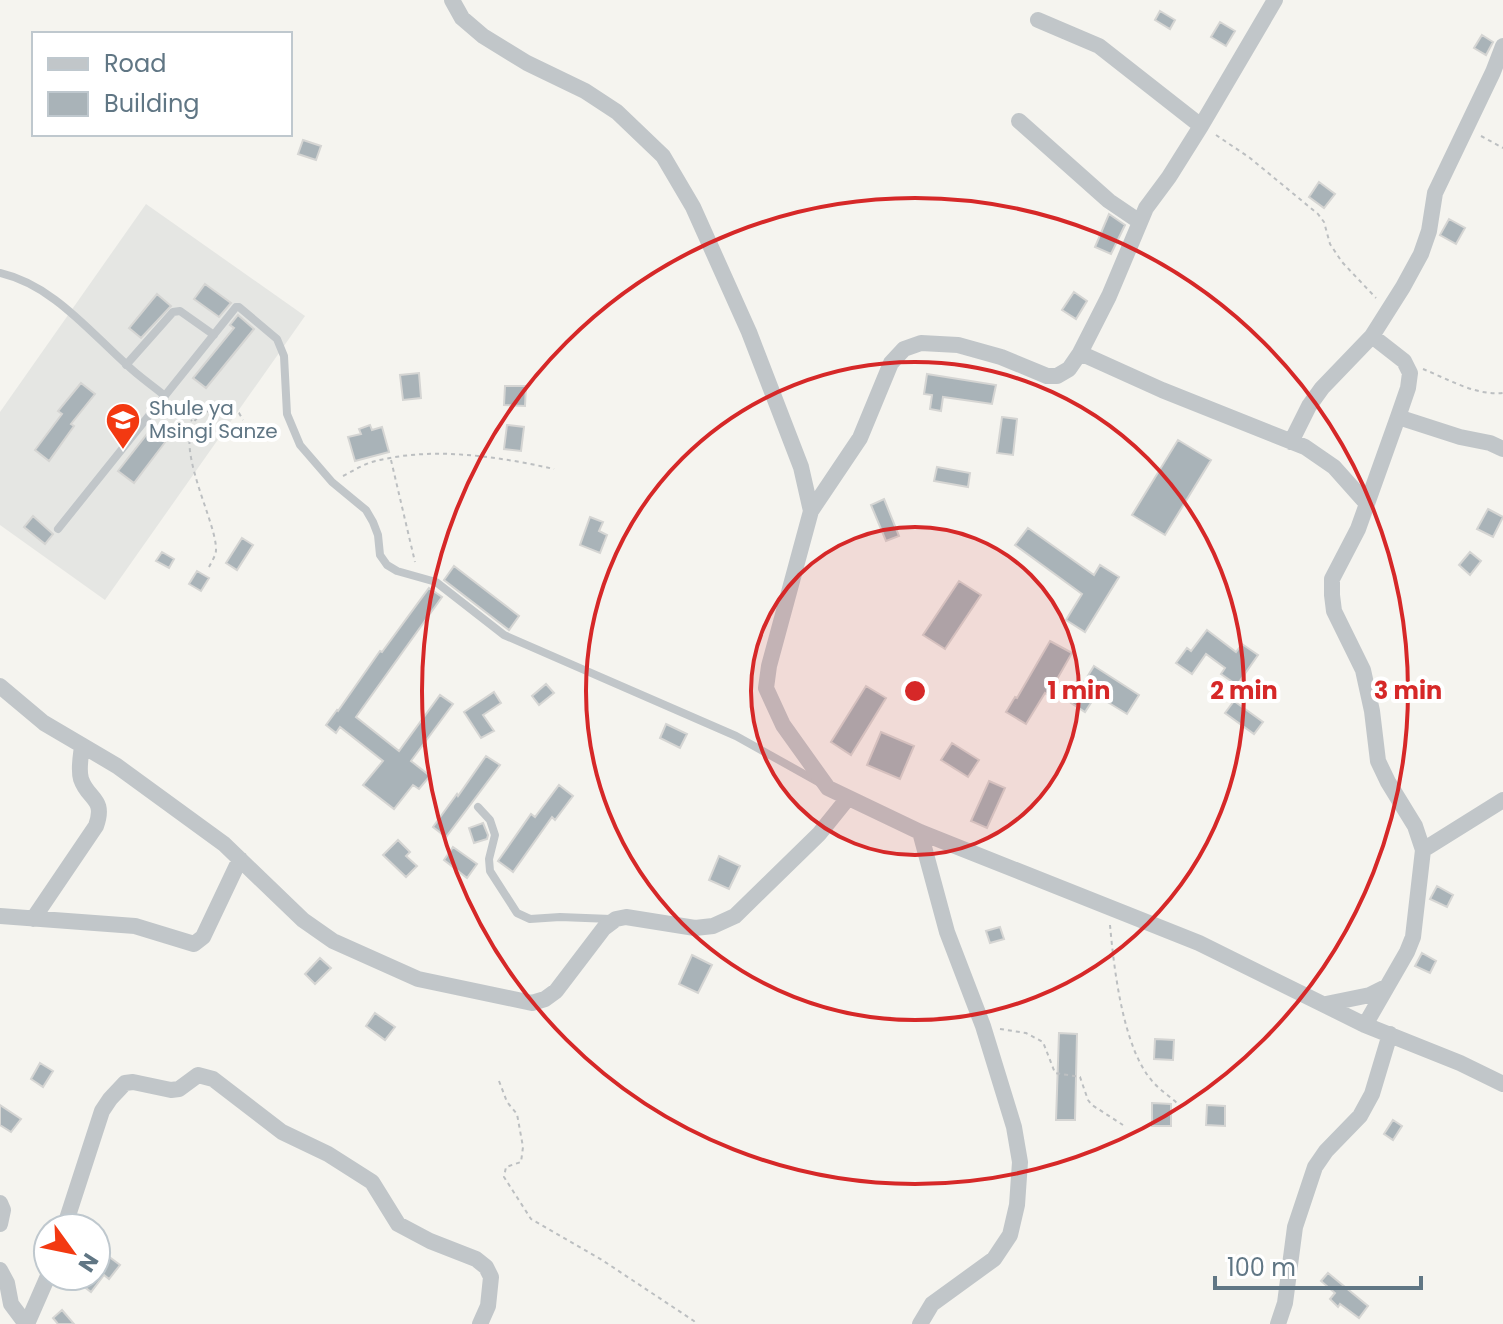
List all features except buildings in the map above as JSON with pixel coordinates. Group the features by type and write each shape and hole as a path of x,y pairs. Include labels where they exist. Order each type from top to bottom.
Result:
{"street":[{"path":"452,0 462,18 483,36 527,63 596,98 617,112 663,156 693,207 749,332 801,467 811,511"},
{"path":"1275,0 1201,126 1146,208 1109,296 1069,369 1057,376 1047,376 1001,357 958,345 921,343 904,349 891,363 860,438 811,511 769,666 766,688 783,725 828,788 920,832 1199,943 1365,1025 1460,1063 1503,1084"},
{"path":"1038,20 1099,46 1201,126"},
{"path":"1291,442 1322,388 1372,336 1421,254 1435,193 1503,46"},
{"path":"1019,121 1109,201 1140,222"},
{"path":"1365,1025 1413,937 1423,850 1415,826 1378,761 1363,670 1334,611 1332,595 1332,579 1358,529 1398,417 1410,373 1404,361 1372,336"},
{"path":"1080,353 1162,390 1305,447 1334,467 1367,504"},
{"path":"1398,417 1503,449"},
{"path":"0,686 44,723 117,766 224,844 303,920 333,941 418,979 532,1003 556,991 604,928 616,919 626,917 695,928 713,926 735,916 819,834 848,798"},
{"path":"33,919 96,826 100,815 80,775 82,746"},
{"path":"1423,850 1503,800"},
{"path":"920,832 947,932 983,1026 1014,1127 1020,1162 1017,1205 1010,1235 994,1259 932,1304 920,1324"},
{"path":"0,916 135,926 194,944 203,937 240,859"},
{"path":"1326,1004 1370,995 1387,987"},
{"path":"1278,1324 1285,1303 1295,1227 1315,1167 1360,1116 1372,1094 1390,1034"},
{"path":"69,1212 102,1111 125,1083 171,1090 179,1089 198,1075 213,1079 282,1132 328,1154 372,1182 398,1224 430,1241 476,1259 486,1267 491,1277 488,1306 480,1324"},
{"path":"0,1203 3,1210 0,1224"},
{"path":"0,1270 7,1283 11,1304 26,1324 41,1292"}],"lane":[{"path":"0,273 45,292 165,396"},
{"path":"58,529 239,307 277,339 284,356 287,414 300,445 332,482 366,510 378,535 380,555 387,565 436,582 504,635 736,736 828,788"},
{"path":"126,365 173,312 180,311 214,335"},
{"path":"478,807 490,820 495,835 489,859 490,871 517,913 530,919 616,919"}],"path":[{"path":"1201,126 1250,158 1318,214 1324,222 1330,244 1377,300 1385,317"},
{"path":"1466,127 1503,148"},
{"path":"1404,361 1476,390 1503,393"},
{"path":"165,396 193,422"},
{"path":"209,567 217,552 188,439 193,422 200,414 217,409 239,413 243,420"},
{"path":"332,482 369,463 422,455 507,459 554,469"},
{"path":"391,458 418,576"},
{"path":"1108,908 1115,976 1134,1051 1152,1081 1177,1103"},
{"path":"983,1026 1026,1033 1043,1042 1055,1073 1080,1077 1092,1105 1123,1125"},
{"path":"499,1081 507,1102 517,1114 523,1147 521,1162 506,1167 504,1177 531,1219 602,1260 695,1324"}],"shaded area":[{"path":"146,204 305,316 105,600 0,525 0,412"}],"place":[{"name":"Shule ya Msingi Sanze","path":"123,451"}]}
